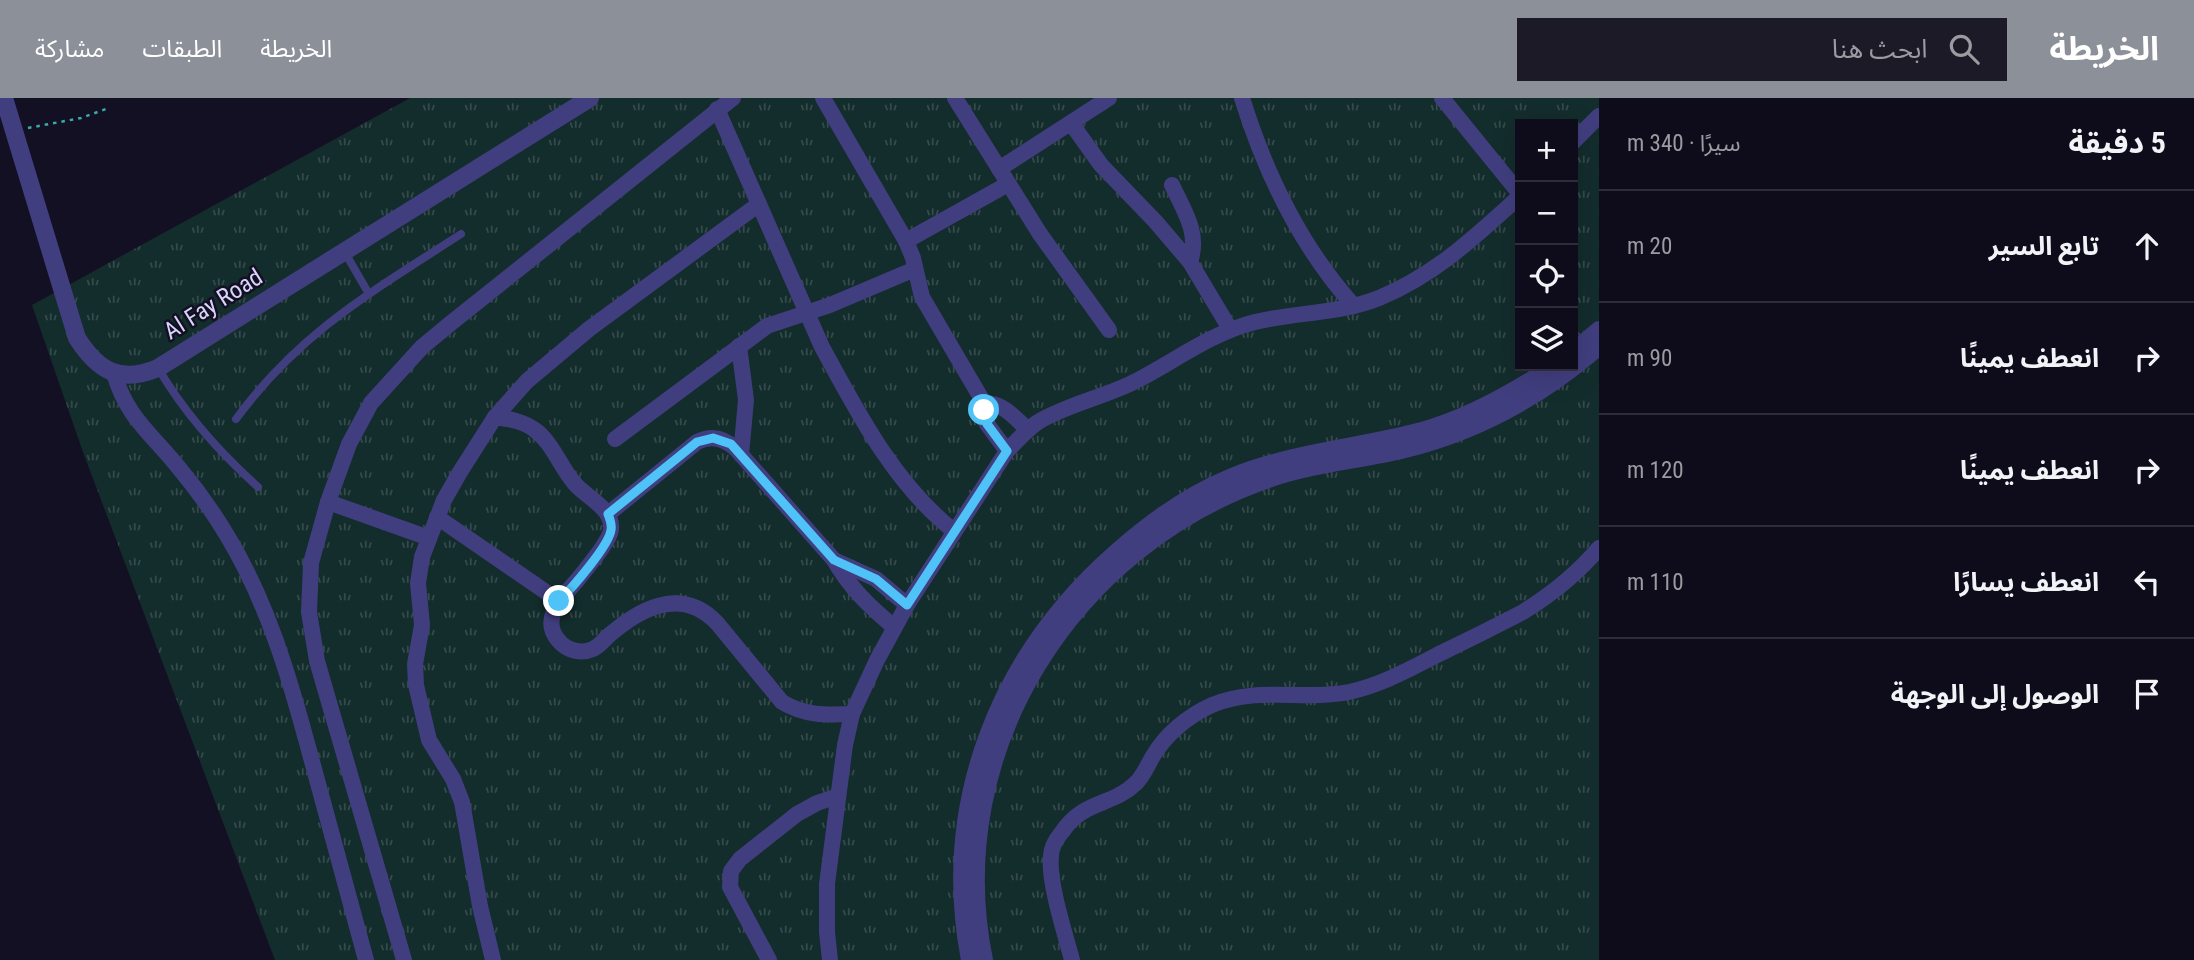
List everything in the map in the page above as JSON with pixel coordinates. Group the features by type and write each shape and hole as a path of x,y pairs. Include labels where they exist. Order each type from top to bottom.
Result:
{"street":[{"path":"4,98 77,338 98,365 114,373 127,408 179,467 215,516 245,568 270,622 290,683 366,960"},
{"name":"Al Fay Road","path":"114,373 142,375 158,368 590,98"},
{"path":"404,960 312,637 309,612 311,563 328,502 358,423 370,403 422,347 733,98"},
{"path":"823,98 906,242 922,297 985,403 987,424 1007,451"},
{"path":"955,98 1008,184 1109,330"},
{"path":"999,169 1109,98"},
{"path":"1242,98 1260,151 1287,211 1322,267 1354,306"},
{"path":"1442,98 1515,189"},
{"path":"717,109 807,313 842,384 886,455 919,500 954,531"},
{"path":"1578,137 1599,116"},
{"path":"1071,123 1101,165 1156,221 1190,262 1230,330"},
{"path":"906,242 1008,184"},
{"path":"1172,185 1193,232 1190,262"},
{"path":"826,959 827,884 845,746 852,714 870,672 907,605 1007,451 1028,430 1050,416 1132,383 1230,330 1270,319 1324,313 1354,306 1400,289 1445,262 1515,199"},
{"path":"493,960 480,906 462,802 453,779 429,740 416,685 415,664 422,625 418,583 422,557 437,517 460,472 495,417 527,381 566,347 759,204"},
{"path":"615,439 767,327 915,269"},
{"path":"1578,348 1599,330"},
{"path":"739,346 746,400 741,455"},
{"path":"984,960 978,899 979,842 988,784 996,755 1019,699 1043,655 1066,622 1104,579 1146,543 1219,499 1298,470 1403,450 1465,430 1525,401 1599,346"},
{"path":"970,960 964,921 963,868 967,815 978,764 996,712 1008,687 1046,626 1077,590 1137,534 1162,515 1216,484 1246,471 1298,456 1405,435 1443,424 1488,405 1546,371"},
{"path":"985,403 1005,408 1028,430"},
{"path":"495,417 523,423 540,434 576,485 608,514 612,526 610,535 552,614 552,629 564,646 578,651 595,648 625,623 653,607 672,603 690,605 712,617 782,702 816,715 852,714"},
{"path":"608,514 701,440 713,438 725,441 741,455 834,560 858,596 894,628"},
{"path":"328,502 429,538"},
{"path":"437,517 559,601"},
{"path":"1072,960 1054,883 1051,856 1054,846 1064,828 1079,813 1098,802 1118,796 1135,784 1163,742 1185,721 1213,705 1243,696 1274,693 1330,694 1384,681 1533,606 1563,585 1599,548"},
{"path":"834,560 876,579 907,605"},
{"path":"769,960 730,887 731,871 740,859 797,814 838,796"}],"lane":[{"path":"236,419 266,380 301,345 369,294 461,234"},
{"path":"344,251 369,294"},
{"path":"158,368 211,443 258,487"}],"path":[{"path":"14,130 82,118 106,109"}],"green space":[{"path":"410,98 1599,98 1599,960 275,960 83,452 32,305"}],"route":[{"path":"559,601 586,570 610,535 612,526 608,514 697,442 713,438 731,444 834,560 876,579 907,605 1007,451 987,424 984,410"}]}
